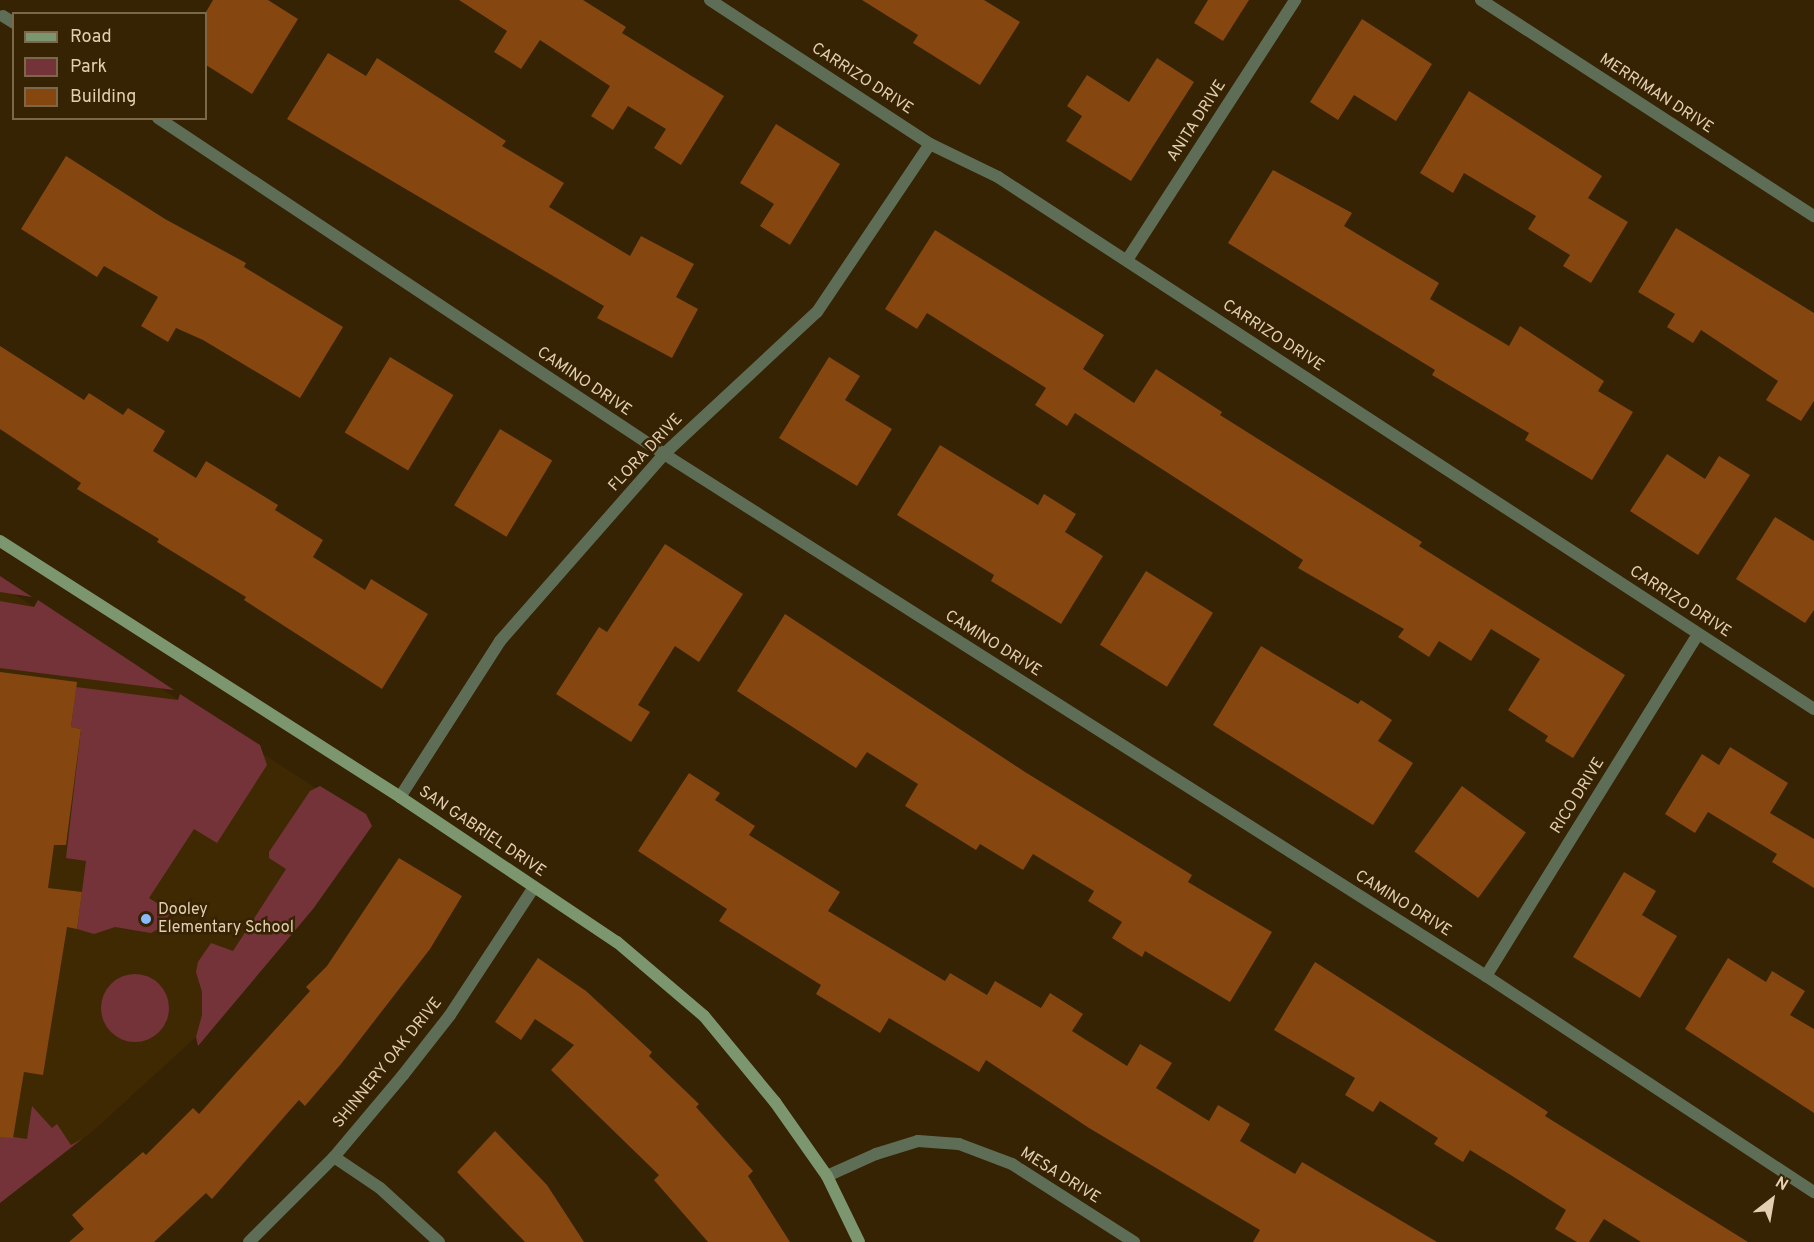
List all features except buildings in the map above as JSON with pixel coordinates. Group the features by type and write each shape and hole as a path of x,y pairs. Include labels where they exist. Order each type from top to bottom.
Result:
{"street":[{"name":"CARRIZO DRIVE","path":"710,0 930,144 978,164 1814,709"},
{"name":"ANITA DRIVE","path":"1127,260 1295,0"},
{"name":"MERRIMAN DRIVE","path":"1481,0 1814,216"},
{"name":"CAMINO DRIVE","path":"161,120 664,454 1486,976 1814,1191"},
{"name":"FLORA DRIVE","path":"400,797 500,641 664,454 817,312 930,144"},
{"name":"SAN GABRIEL DRIVE","path":"0,541 400,797 617,942 704,1016 775,1102 827,1176 859,1242"},
{"name":"RICO DRIVE","path":"1486,976 1698,634"},
{"name":"SHINNERY OAK DRIVE","path":"249,1242 334,1157 450,1015 534,887"},
{"name":"MESA DRIVE","path":"827,1176 876,1154 918,1142 959,1144 1012,1164 1134,1242"},
{"path":"334,1157 380,1188 439,1242"}],"shaded area":[{"name":"Dooley Elementary School","path":"0,585 367,821 219,1016 93,1131 0,1203"}],"green space":[{"path":"0,576 32,597 0,592"},
{"path":"38,600 174,690 0,668 0,601 34,607"},
{"path":"76,687 178,700 180,694 260,745 267,765 217,843 194,829 149,898 171,912 160,928 151,933 115,927 94,934 77,929 86,861 66,858 81,729 71,727"},
{"path":"320,786 366,814 372,826 313,909 198,1046 196,1037 202,1015 202,992 196,972 198,962 211,943 233,951 286,869 269,858 269,852 310,791"},
{"path":"135,974 148,977 159,984 166,995 169,1008 166,1021 159,1032 148,1039 135,1042 122,1039 111,1032 104,1021 101,1008 104,995 111,984 122,977"},
{"path":"32,1106 52,1128 57,1124 71,1145 82,1139 0,1203 0,1135 27,1139"}],"place":[{"name":"Dooley Elementary School","path":"146,919"}]}
